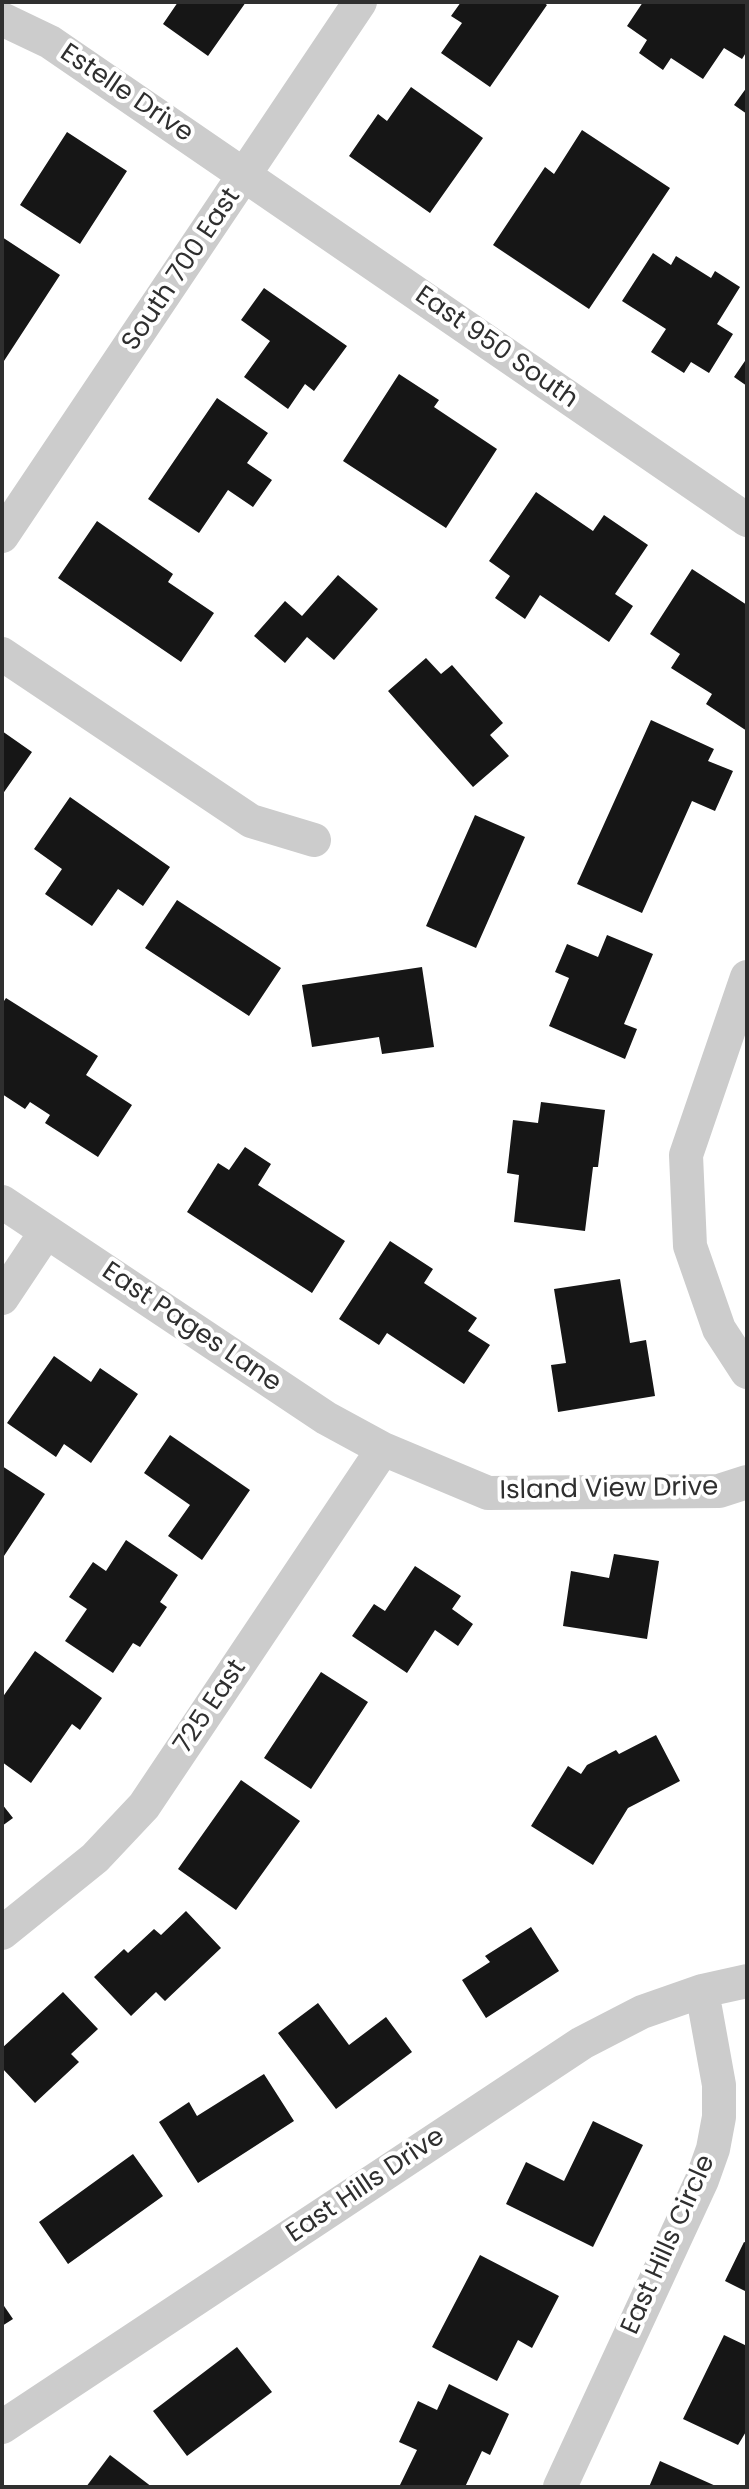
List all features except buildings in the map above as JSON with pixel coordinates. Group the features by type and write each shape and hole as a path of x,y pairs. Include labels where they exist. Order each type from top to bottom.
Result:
{"street":[{"name":"South 700 East","path":"2,536 360,2"},
{"name":"Estelle Drive","path":"2,19 50,42 246,176"},
{"name":"East 950 South","path":"246,176 747,520"},
{"path":"2,654 251,821 314,840"},
{"path":"747,977 686,1155 690,1246 719,1329 747,1372"},
{"name":"East Pages Lane","path":"2,1202 326,1418 383,1449"},
{"path":"2,1298 46,1232"},
{"name":"Island View Drive","path":"383,1449 488,1493 719,1491 747,1482"},
{"name":"725 East","path":"2,1933 95,1858 144,1806 383,1449"},
{"name":"East Hills Drive","path":"2,2427 582,2043 642,2012 702,1991 747,1981"},
{"name":"East Hills Circle","path":"560,2487 702,2180 713,2149 719,2117 719,2085 702,1991"}]}
